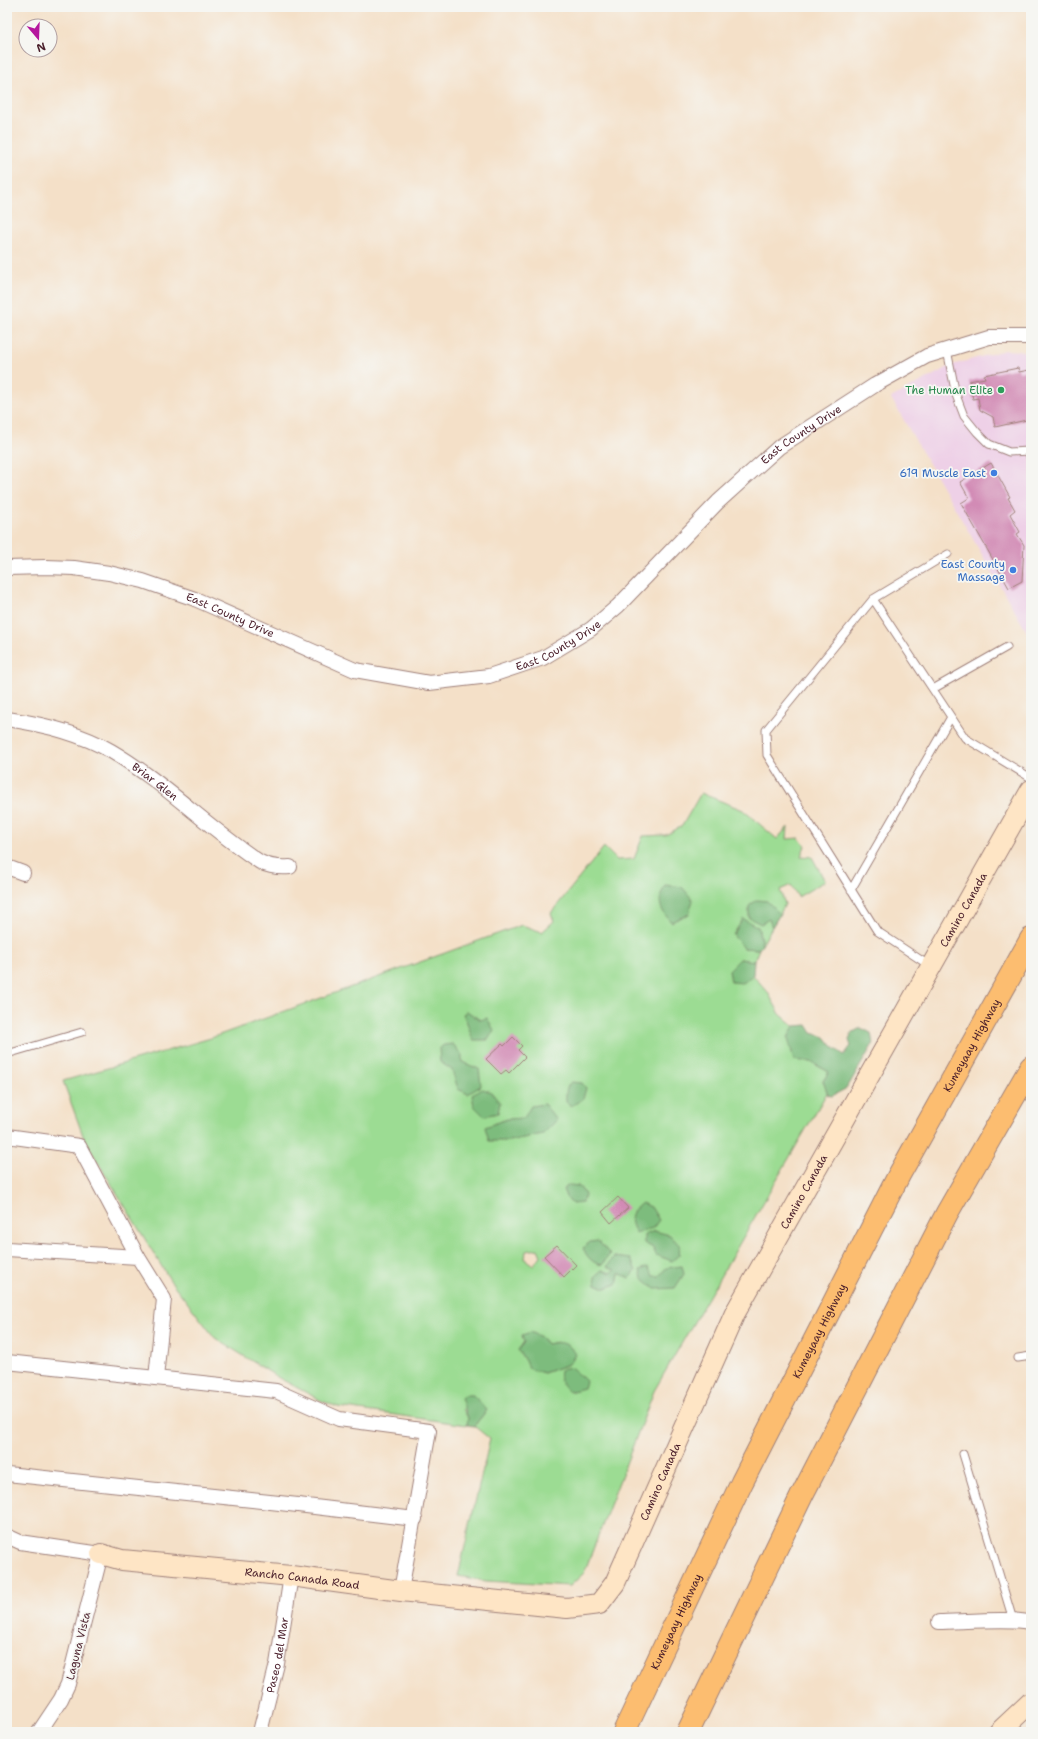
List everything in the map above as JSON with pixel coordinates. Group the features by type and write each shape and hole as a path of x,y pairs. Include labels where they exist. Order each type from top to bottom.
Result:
{"highway":[{"name":"Kumeyaay Highway","path":"624,1732 742,1482 892,1189 1031,939"},
{"path":"688,1732 802,1495 947,1213 1031,1067"}],"street":[{"name":"East County Drive","path":"7,568 74,568 109,573 143,581 194,599 355,670 429,682 489,676 544,658 591,629 618,606 718,502 779,447 875,385 928,356 946,350 989,337 1031,337"},
{"name":"Briar Glen","path":"7,718 26,721 68,733 111,751 138,769 253,858 267,866 278,868 290,867"},
{"name":"Camino Canada","path":"599,1604 615,1583 735,1312 1031,790"},
{"path":"7,867 23,873"},
{"path":"7,1136 79,1146 138,1257 164,1299 156,1378"},
{"path":"7,1249 138,1257"},
{"path":"7,1362 276,1391 339,1419 429,1431 415,1519 401,1591"},
{"path":"7,1474 290,1504 415,1519"},
{"name":"Rancho Canada Road","path":"8,1537 20,1542 101,1554 122,1560 291,1576 401,1591 568,1608 599,1604"},
{"name":"Laguna Vista","path":"39,1732 61,1699 68,1684 101,1554"},
{"name":"Paseo del Mar","path":"260,1732 277,1664 291,1576"},
{"path":"939,1622 1026,1620 1031,1623"},
{"path":"999,1732 1031,1702"}],"lane":[{"path":"946,350 956,395 964,416 989,444 1009,452 1029,451 1031,461"},
{"path":"932,967 877,931 767,755 766,730 873,599 948,554"},
{"path":"873,599 965,738 1031,778"},
{"path":"933,689 1007,647"},
{"path":"851,890 951,717"},
{"path":"7,1054 82,1032"},
{"path":"1018,1358 1031,1356"},
{"path":"963,1454 1013,1620"}],"shaded area":[{"path":"1005,350 1031,352 1031,639 891,398 952,365"}],"green space":[{"path":"701,793 743,810 777,839 788,827 787,839 799,838 805,846 801,856 812,857 825,881 798,897 791,885 780,890 785,904 780,914 767,901 769,919 772,927 762,945 758,927 744,948 759,949 754,961 740,959 743,983 753,975 767,991 780,1014 794,1026 788,1038 811,1062 829,1072 823,1081 828,1091 654,1391 584,1573 570,1586 486,1581 458,1576 490,1439 474,1426 487,1410 463,1409 468,1418 467,1425 338,1407 322,1401 279,1378 215,1338 170,1280 85,1141 63,1081 211,1038 522,925 542,932 554,921 551,913 604,847 617,860 634,859 643,836 666,835 682,826","holes":["538,1249 541,1256 533,1265 525,1259 526,1251","614,1257 631,1260 619,1273 617,1284 605,1288 596,1284 602,1270 610,1273 615,1270","541,1337 547,1344 557,1342 569,1364 544,1373 530,1369 519,1350 524,1342"]},
{"path":"665,885 682,887 693,900 689,914 671,922 660,905 661,896"},
{"path":"757,900 767,901 780,914 772,927 769,919 761,924 749,918 749,906"},
{"path":"743,919 758,927 762,945 759,949 744,948 733,935"},
{"path":"740,959 754,961 753,975 743,983 731,982 729,970"},
{"path":"467,1011 480,1020 487,1018 494,1030 488,1040 473,1040 463,1014"},
{"path":"807,1025 812,1033 825,1037 833,1047 844,1055 851,1046 849,1040 853,1032 861,1028 871,1033 873,1044 847,1088 832,1096 828,1095 823,1081 829,1072 811,1062 794,1060 788,1038 794,1026"},
{"path":"453,1044 462,1055 462,1062 479,1069 481,1086 468,1094 458,1089 452,1070 440,1062 439,1048 444,1045"},
{"path":"571,1082 582,1083 586,1088 583,1099 571,1106 566,1102 566,1097 567,1089"},
{"path":"483,1089 491,1092 500,1103 498,1113 484,1116 474,1106 472,1095"},
{"path":"544,1104 557,1120 543,1134 509,1141 489,1141 485,1127 507,1119 524,1118 531,1106"},
{"path":"569,1185 579,1186 585,1195 582,1203 572,1204 566,1197 563,1189"},
{"path":"642,1203 651,1207 659,1220 653,1228 636,1233 631,1220 633,1213"},
{"path":"654,1231 670,1235 680,1246 679,1255 672,1261 656,1255 653,1248 644,1243 644,1235"},
{"path":"598,1241 610,1254 602,1265 595,1263 590,1259 583,1248 590,1242"},
{"path":"614,1257 631,1259 636,1271 629,1278 619,1273 617,1284 605,1288 596,1284 595,1276 602,1270 610,1273 615,1270 607,1267"},
{"path":"682,1266 684,1274 675,1288 655,1289 642,1278 640,1270 648,1267 653,1276 659,1276 666,1268"},
{"path":"531,1332 541,1337 547,1344 563,1343 570,1347 576,1354 569,1364 544,1373 530,1369 518,1350 524,1342 522,1335"},
{"path":"572,1368 586,1381 584,1388 569,1392 561,1382 560,1370"},
{"path":"465,1395 473,1395 487,1410 474,1426 467,1425 468,1418 461,1398"}],"building":[{"name":"The Human Elite","path":"1018,368 1019,372 1029,370 1031,378 1031,419 995,427 993,417 980,410 978,398 973,399 969,381 985,378 984,375"},
{"path":"991,463 1010,497 1008,498 1015,510 1010,514 1020,532 1017,534 1024,545 1022,581 1009,588 961,503 969,498 960,482"},
{"path":"513,1037 522,1046 518,1050 525,1057 509,1073 506,1070 501,1074 486,1059 502,1044 504,1046"},
{"path":"618,1197 628,1208 611,1223 602,1212"},
{"path":"557,1245 576,1265 564,1277 544,1256"}],"place":[{"name":"The Human Elite","path":"1001,390"},
{"name":"619 Muscle East","path":"994,473"},
{"name":"East County Massage","path":"1013,570"}]}
